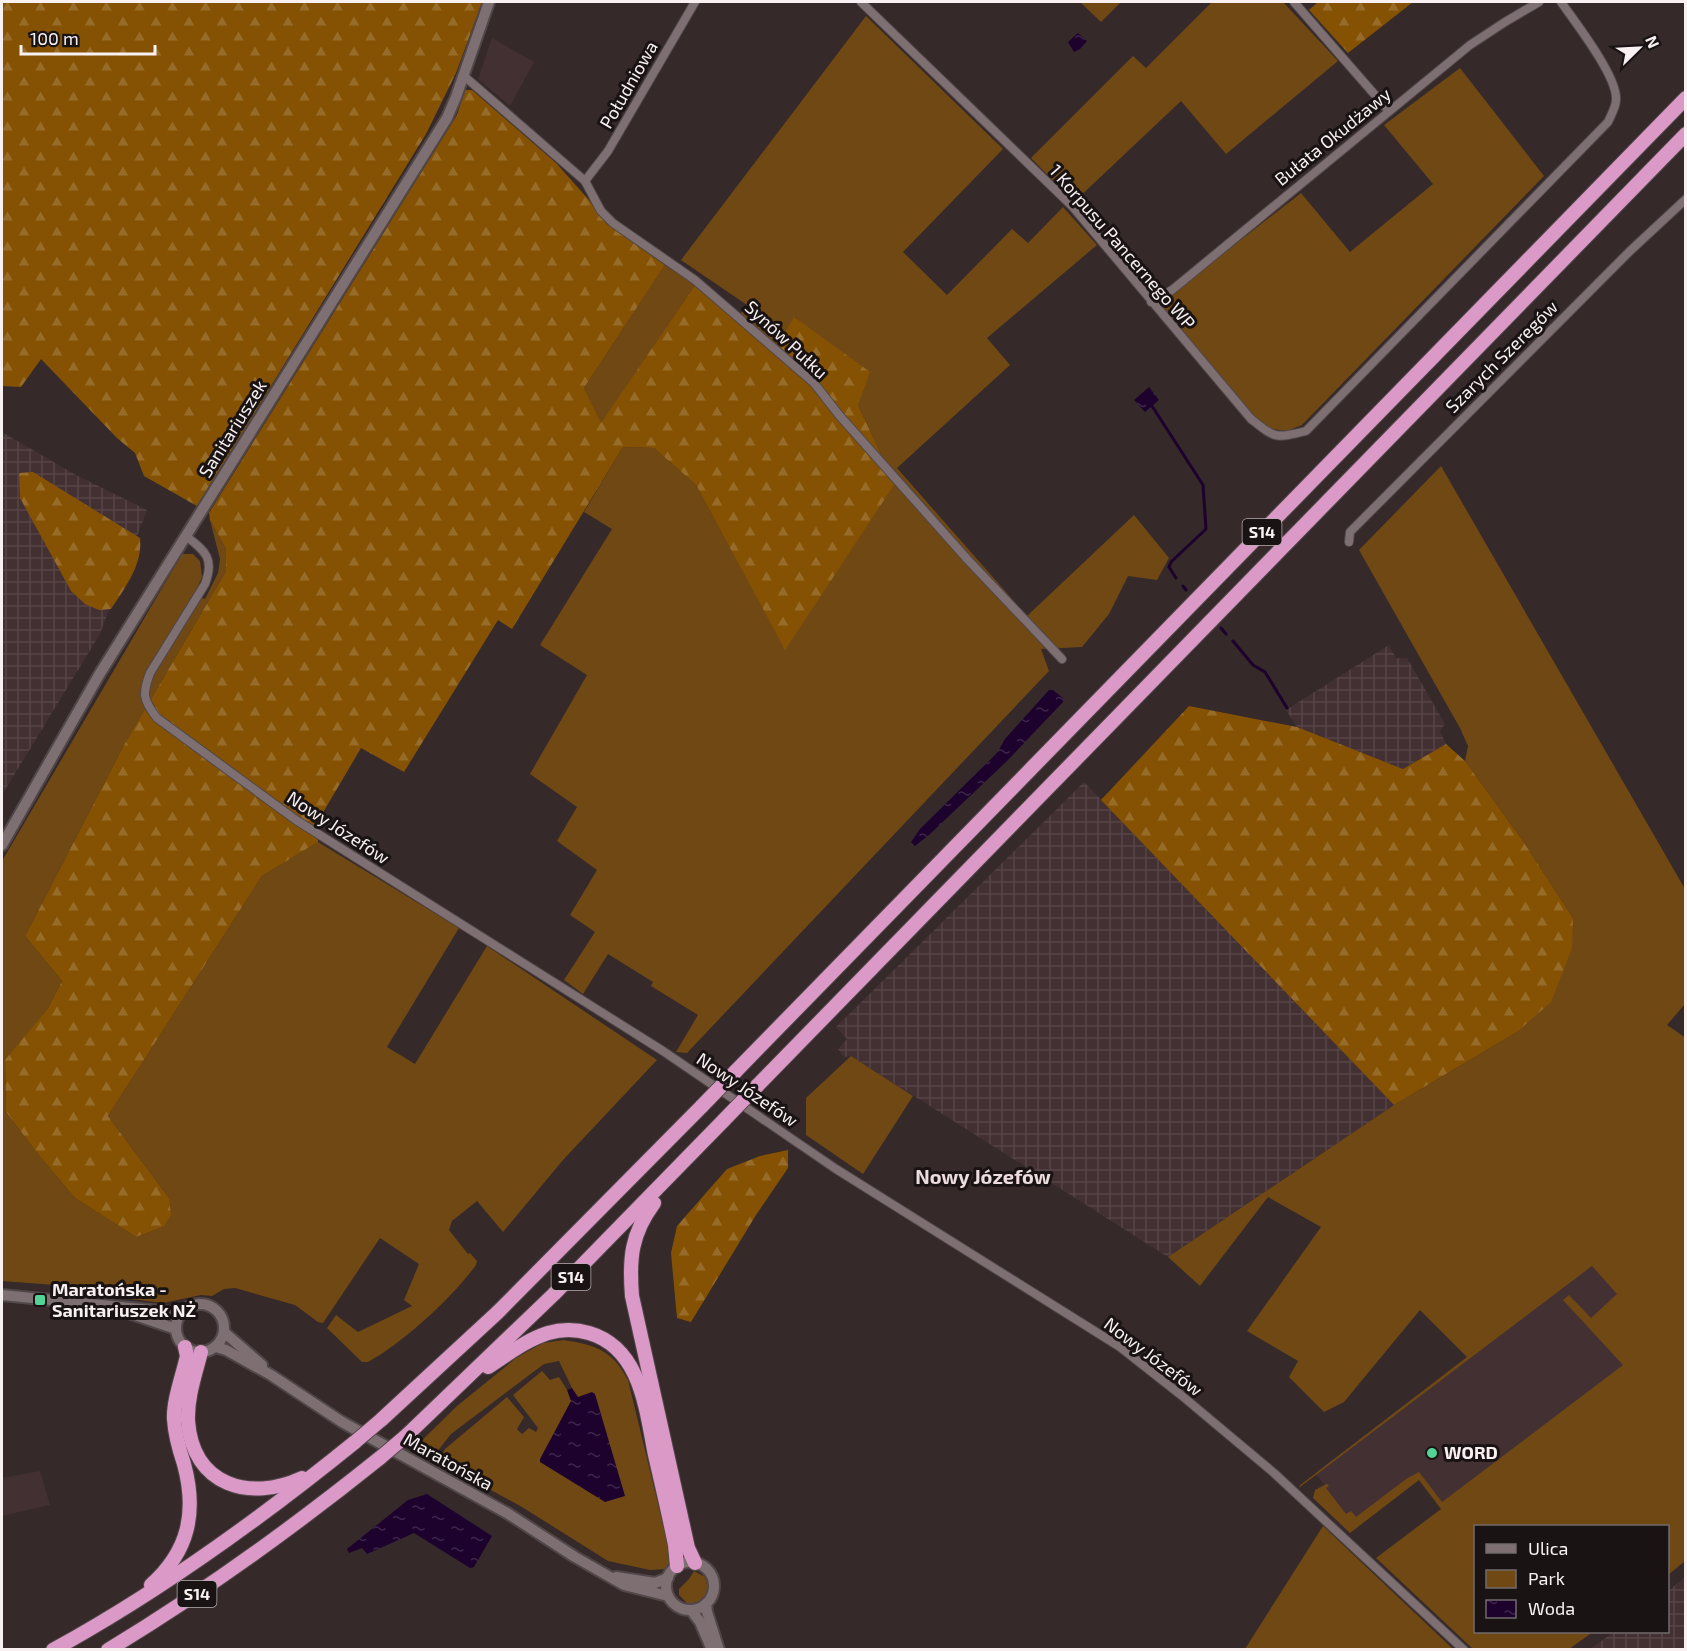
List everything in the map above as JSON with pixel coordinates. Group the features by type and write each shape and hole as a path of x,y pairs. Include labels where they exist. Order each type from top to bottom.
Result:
{"highway":[{"name":"S14","path":"53,1650 124,1609 228,1540 321,1470 381,1420 498,1312 1686,98"},
{"name":"S14","path":"108,1650 176,1608 258,1552 381,1457 464,1383 676,1170 1686,134"},
{"path":"676,1170 637,1230 630,1269 632,1296 639,1330 688,1548 695,1563"},
{"path":"464,1383 525,1344 548,1333 579,1330 595,1334 617,1349 628,1360 644,1401 675,1545 677,1566"},
{"path":"124,1609 158,1579 175,1558 189,1523 190,1494 178,1448 174,1415 187,1356 185,1347"},
{"path":"201,1352 189,1398 188,1421 190,1437 205,1467 228,1483 259,1490 286,1485 321,1470"}],"street":[{"name":"Sanitariuszek","path":"2,845 99,675 447,118 489,2"},
{"name":"Południowa","path":"585,181 608,152 695,2"},
{"name":"1 Korpusu Pancernego WP","path":"861,2 1072,206 1251,419 1272,435 1287,436 1306,431 1608,122 1616,102 1615,87 1592,47 1561,2"},
{"path":"1294,2 1389,111"},
{"name":"Bułata Okudżawy","path":"1151,302 1172,290 1470,45 1539,2"},
{"name":"Synów Pułku","path":"464,76 585,181 601,211 613,223 695,280 813,383 968,560 1062,659"},
{"name":"Szarych Szeregów","path":"1349,542 1350,532 1630,251 1686,199"},
{"name":"Nowy Józefów","path":"186,536 209,558 210,572 205,584 150,673 144,688 145,703 157,718 296,820 663,1051 836,1169 1120,1347 1274,1473 1464,1650"},
{"path":"2,1295 181,1313"},
{"path":"196,1304 208,1305 218,1312 222,1318 224,1332 216,1347 201,1352 185,1347 178,1340 176,1329 181,1313 196,1304"},
{"path":"105,1307 150,1319 176,1329"},
{"name":"Maratońska","path":"224,1332 271,1375"},
{"name":"Maratońska","path":"216,1347 226,1350 271,1375 342,1422 507,1513 575,1557 630,1587 668,1596"},
{"path":"689,1562 695,1563 702,1565 712,1577 714,1592 706,1604 691,1610 678,1607 668,1596 666,1589 668,1578 677,1566 689,1562"},
{"name":"Maratońska","path":"610,1576 655,1582 668,1578"},
{"path":"706,1604 720,1650"},
{"path":"691,1610 700,1622 712,1650"}],"shaded area":[{"path":"492,38 534,62 510,106 478,79"},
{"path":"2,432 76,475 147,510 100,634 2,795"},
{"path":"1389,645 1396,658 1407,658 1445,724 1440,731 1446,744 1403,769 1297,727 1286,710"},
{"path":"1084,782 1394,1105 1168,1257 851,1056 844,1057 838,1049 847,1039 836,1027"},
{"path":"1601,1256 1671,1333 1441,1508 1418,1479 1352,1531 1315,1490 1324,1484 1315,1473"},
{"path":"40,1471 50,1505 2,1516 2,1478"},
{"path":"1685,1577 1685,1649 1590,1649 1613,1633 1669,1633 1669,1590"}],"green space":[{"path":"2,2 482,2 456,73 426,134 197,506 144,476 135,453 117,438 41,359 21,387 2,386"},
{"path":"1080,2 1121,2 1101,22"},
{"path":"1212,2 1283,2 1338,61 1226,154 1181,101 1074,202 1031,158 1133,56 1146,68"},
{"path":"1318,2 1413,2 1348,53 1309,10"},
{"path":"866,16 1003,149 903,252 947,295 1012,229 1028,243 1063,207 1097,245 987,338 1010,365 897,468 1027,616 1134,515 1169,558 1157,580 1128,576 1109,614 1082,647 1041,649 1049,671 687,1053 676,1052 698,1015 651,986 653,982 608,954 583,994 564,980 595,932 570,915 597,870 557,841 577,807 530,774 587,675 540,645 612,529 584,512 623,447 654,448 696,485 785,649 895,484 858,405 795,317 774,353 735,321 747,305 681,260"},
{"path":"1460,68 1544,176 1302,425 1287,431 1271,429 1252,416 1163,312 1165,299 1301,193 1350,252 1433,184 1384,125"},
{"path":"465,90 472,90 556,163 607,224 665,265 584,388 601,423 695,285 773,353 794,317 870,372 858,405 895,484 785,650 696,485 654,448 623,447 512,629 498,620 404,772 361,748 318,821 318,842 262,876 108,1116 169,1198 171,1215 163,1227 136,1237 75,1198 6,1112 5,1060 48,1008 62,981 25,936 124,745 226,571 226,549 210,520 209,513 457,115"},
{"path":"665,265 695,285 601,424 584,388"},
{"path":"1441,466 1685,889 1685,1004 1667,1025 1686,1038 1685,1561 1669,1574 1669,1525 1474,1525 1474,1633 1592,1633 1569,1649 1473,1649 1376,1558 1441,1509 1419,1480 1350,1533 1313,1498 1315,1490 1327,1484 1329,1486 1326,1488 1346,1514 1351,1511 1356,1517 1406,1479 1419,1472 1442,1502 1623,1365 1563,1300 1569,1295 1591,1318 1617,1294 1592,1266 1300,1487 1467,1357 1420,1310 1344,1402 1324,1412 1289,1377 1298,1361 1247,1331 1321,1227 1268,1197 1200,1286 1168,1257 1394,1105 1517,1032 1573,918 1523,841 1465,761 1468,746 1460,728 1359,550"},
{"path":"33,472 140,538 136,566 111,609 99,610 85,604 71,591 20,498 19,473"},
{"path":"210,520 226,549 226,571 124,745 25,936 62,981 48,1008 5,1061 6,1112 37,1153 75,1198 136,1237 163,1227 169,1198 108,1116 262,876 318,842 459,928 387,1047 415,1064 487,946 657,1060 563,1160 503,1232 477,1201 452,1221 449,1230 468,1254 470,1253 477,1261 476,1265 454,1291 426,1318 382,1354 368,1362 362,1362 327,1328 336,1315 358,1332 412,1306 404,1300 419,1264 380,1238 323,1323 318,1322 295,1305 235,1288 224,1289 212,1296 201,1295 163,1303 107,1296 55,1285 2,1281 2,861 182,554 193,554 200,561 202,577 194,595 205,599 218,573 220,559"},
{"path":"1189,706 1297,727 1403,769 1446,744 1465,761 1523,841 1573,918 1572,948 1551,1002 1517,1032 1394,1105 1101,800"},
{"path":"851,1056 913,1096 863,1174 806,1135 806,1098"},
{"path":"788,1150 788,1168 756,1215 691,1322 677,1318 671,1253 677,1226 727,1169 760,1156"},
{"path":"564,1340 594,1347 609,1355 628,1380 671,1557 667,1569 650,1570 608,1561 522,1507 438,1461 445,1449 507,1397 524,1417 517,1429 522,1434 529,1428 536,1432 538,1428 513,1395 542,1371 550,1380 559,1377 567,1390 572,1388 559,1361 544,1364 451,1434 436,1453 425,1452 415,1447 457,1406 516,1358 543,1343"},
{"path":"1323,1526 1453,1649 1245,1649"},
{"path":"694,1571 705,1577 708,1588 703,1599 688,1604 679,1595 679,1589"}],"water":[{"path":"1078,33 1087,41 1074,52 1068,42"},
{"path":"1149,387 1159,400 1145,412 1134,400"},
{"path":"1049,690 1053,690 1063,698 1063,702 1007,761 915,846 911,842 920,829 997,753 1005,739"},
{"path":"572,1388 578,1397 592,1392 595,1394 625,1496 605,1502 540,1462 571,1401 567,1390"},
{"path":"427,1494 492,1536 474,1567 470,1568 414,1533 367,1554 362,1548 349,1553 347,1549 408,1500"}],"waterway":[{"path":"1152,406 1203,485 1206,529 1171,562 1169,567 1176,578"},
{"path":"1183,586 1186,590"},
{"path":"1221,628 1226,634"},
{"path":"1233,641 1253,665 1265,672 1287,708"}],"place":[{"name":"Maratońska - Sanitariuszek NŻ","path":"40,1300"},
{"name":"WORD","path":"1432,1453"}],"district":[{"name":"Nowy Józefów","path":"983,1177"}]}
